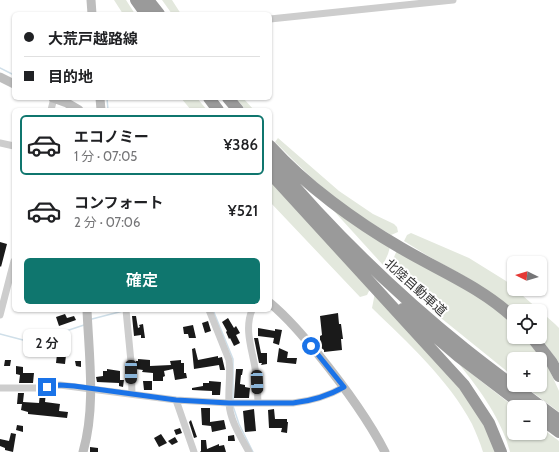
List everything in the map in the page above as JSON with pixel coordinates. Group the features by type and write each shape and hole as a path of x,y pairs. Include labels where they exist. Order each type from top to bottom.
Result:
{"highway":[{"path":"136,0 145,12"},
{"path":"148,0 157,12"},
{"path":"222,100 228,108"},
{"path":"230,100 236,108"},
{"name":"北陸自動車道","path":"272,148 302,177 356,219 401,248 470,285 507,312"},
{"name":"北陸自動車道","path":"272,160 327,221 400,292 464,348 559,420"},
{"name":"北陸自動車道","path":"272,175 464,384 489,423 501,452"},
{"name":"北陸自動車道","path":"317,224 394,300 429,332 516,400"},
{"path":"537,344 552,363 559,376"},
{"path":"547,423 559,432"}],"main road":[{"path":"90,0 92,12"},
{"path":"0,78 12,83"},
{"path":"59,100 75,108"},
{"path":"272,305 296,328 344,387 360,409 385,452"},
{"path":"82,452 87,430 90,389 87,312"}],"street":[{"path":"272,19 453,0"},
{"path":"0,143 12,146"},
{"path":"0,315 12,269"},
{"path":"126,312 131,362 132,394"},
{"path":"210,312 229,360 229,403 232,418 248,452"},
{"path":"251,312 249,317 248,330 257,382 258,403"},
{"path":"0,388 38,388 60,385 176,400 229,403 293,403 304,402 330,395 344,387"},
{"path":"176,400 194,452"}],"shaded area":[{"path":"114,0 126,0 134,12 122,12"},
{"path":"162,0 172,0 180,12 171,12"},
{"path":"183,100 199,100 205,108 189,108"},
{"path":"238,100 245,100 252,108 244,108"},
{"path":"278,138 339,191 373,214 394,224 397,227 398,232 391,235 343,204 313,179 275,142"},
{"path":"272,182 370,289 367,295 360,297 272,204"},
{"path":"323,199 390,247 383,265"},
{"path":"411,233 469,258 507,282 507,296 523,296 532,304 507,305 468,278 404,241 407,235"},
{"path":"397,250 443,275 488,303 507,318 507,344 530,344 536,352 507,352 507,371 436,314 389,269"},
{"path":"375,293 477,408 497,452 483,452 472,424 452,392 426,362 372,308"},
{"path":"547,317 559,328 559,363 545,344 547,344"},
{"path":"459,364 507,402 507,440 547,440 547,432 559,441 559,452 510,452 502,428 475,384"},
{"path":"547,366 559,391 559,412 547,403 547,400 543,400 532,392 547,392"}],"building":[{"path":"0,242 7,244 1,267 0,266"},
{"path":"338,313 343,339 341,339 342,350 324,352 324,350 320,347 320,336 322,335 320,316"},
{"path":"65,314 67,318 74,316 76,320 59,326 56,317"},
{"path":"132,316 136,316 138,328 140,327 139,325 143,324 145,338 141,338 141,335 134,336"},
{"path":"228,318 234,328 236,326 240,333 236,335 240,343 234,346 230,338 229,339 222,322"},
{"path":"208,321 211,331 205,333 202,323"},
{"path":"193,325 196,338 189,338 188,334 184,334 183,327"},
{"path":"258,328 275,331 275,329 282,330 279,345 273,343 274,338 258,336"},
{"path":"254,338 258,338 261,353 267,353 267,364 261,365 262,363 259,363"},
{"path":"195,348 198,360 218,356 218,358 222,357 225,370 220,370 219,365 194,369 192,349"},
{"path":"279,348 288,352 287,358 297,358 296,364 277,362"},
{"path":"57,354 66,355 65,364 56,363"},
{"path":"138,359 150,360 150,366 171,365 170,361 181,360 181,363 184,363 184,373 186,373 187,378 175,380 173,369 164,371 165,376 163,377 163,381 153,381 153,373 142,372 143,370 136,369 136,361 138,361"},
{"path":"5,360 11,360 10,366 4,366"},
{"path":"75,361 81,361 81,367 76,366"},
{"path":"16,366 23,367 23,373 34,373 33,383 19,383 20,375 16,374"},
{"path":"107,369 120,371 120,380 124,380 123,387 119,386 119,383 97,382 96,377 103,376 103,371 107,371"},
{"path":"236,369 243,369 240,384 250,388 249,398 234,398"},
{"path":"143,381 152,381 152,390 144,390"},
{"path":"209,381 221,382 220,395 212,395 212,391 192,390 192,388 203,386 203,383 209,383"},
{"path":"46,392 45,402 60,404 59,411 68,412 67,418 28,414 28,412 21,410 22,404 17,404 18,393 24,393 23,402 39,403 40,393"},
{"path":"201,408 210,408 210,422 224,420 226,429 212,432 211,426 202,425"},
{"path":"254,409 256,431 245,432 243,411"},
{"path":"274,409 275,419 287,419 287,433 281,432 282,428 269,428 268,410"},
{"path":"191,420 197,437 194,438 189,422"},
{"path":"17,425 23,426 23,432 16,430"},
{"path":"180,428 182,433 176,435 174,430"},
{"path":"11,433 16,434 13,452 5,450 5,448 0,446 0,439 9,441"},
{"path":"161,434 167,443 159,447 154,438"},
{"path":"234,435 235,441 228,441 228,436"},
{"path":"175,437 178,442 172,445 168,441"},
{"path":"201,440 206,440 207,449 219,444 219,446 224,445 226,452 200,452"},
{"path":"90,447 98,448 98,452 90,452"}],"waterway":[{"path":"0,68 12,74"},
{"path":"107,100 108,108"},
{"path":"92,319 119,312"},
{"path":"214,312 233,359 233,401"},
{"path":"0,334 23,340 48,333 51,336 84,325"},
{"path":"233,406 239,424 253,452"}],"route":[{"path":"47,387 60,385 74,386 176,400 207,402 304,402 330,395 344,387 311,346"}]}
